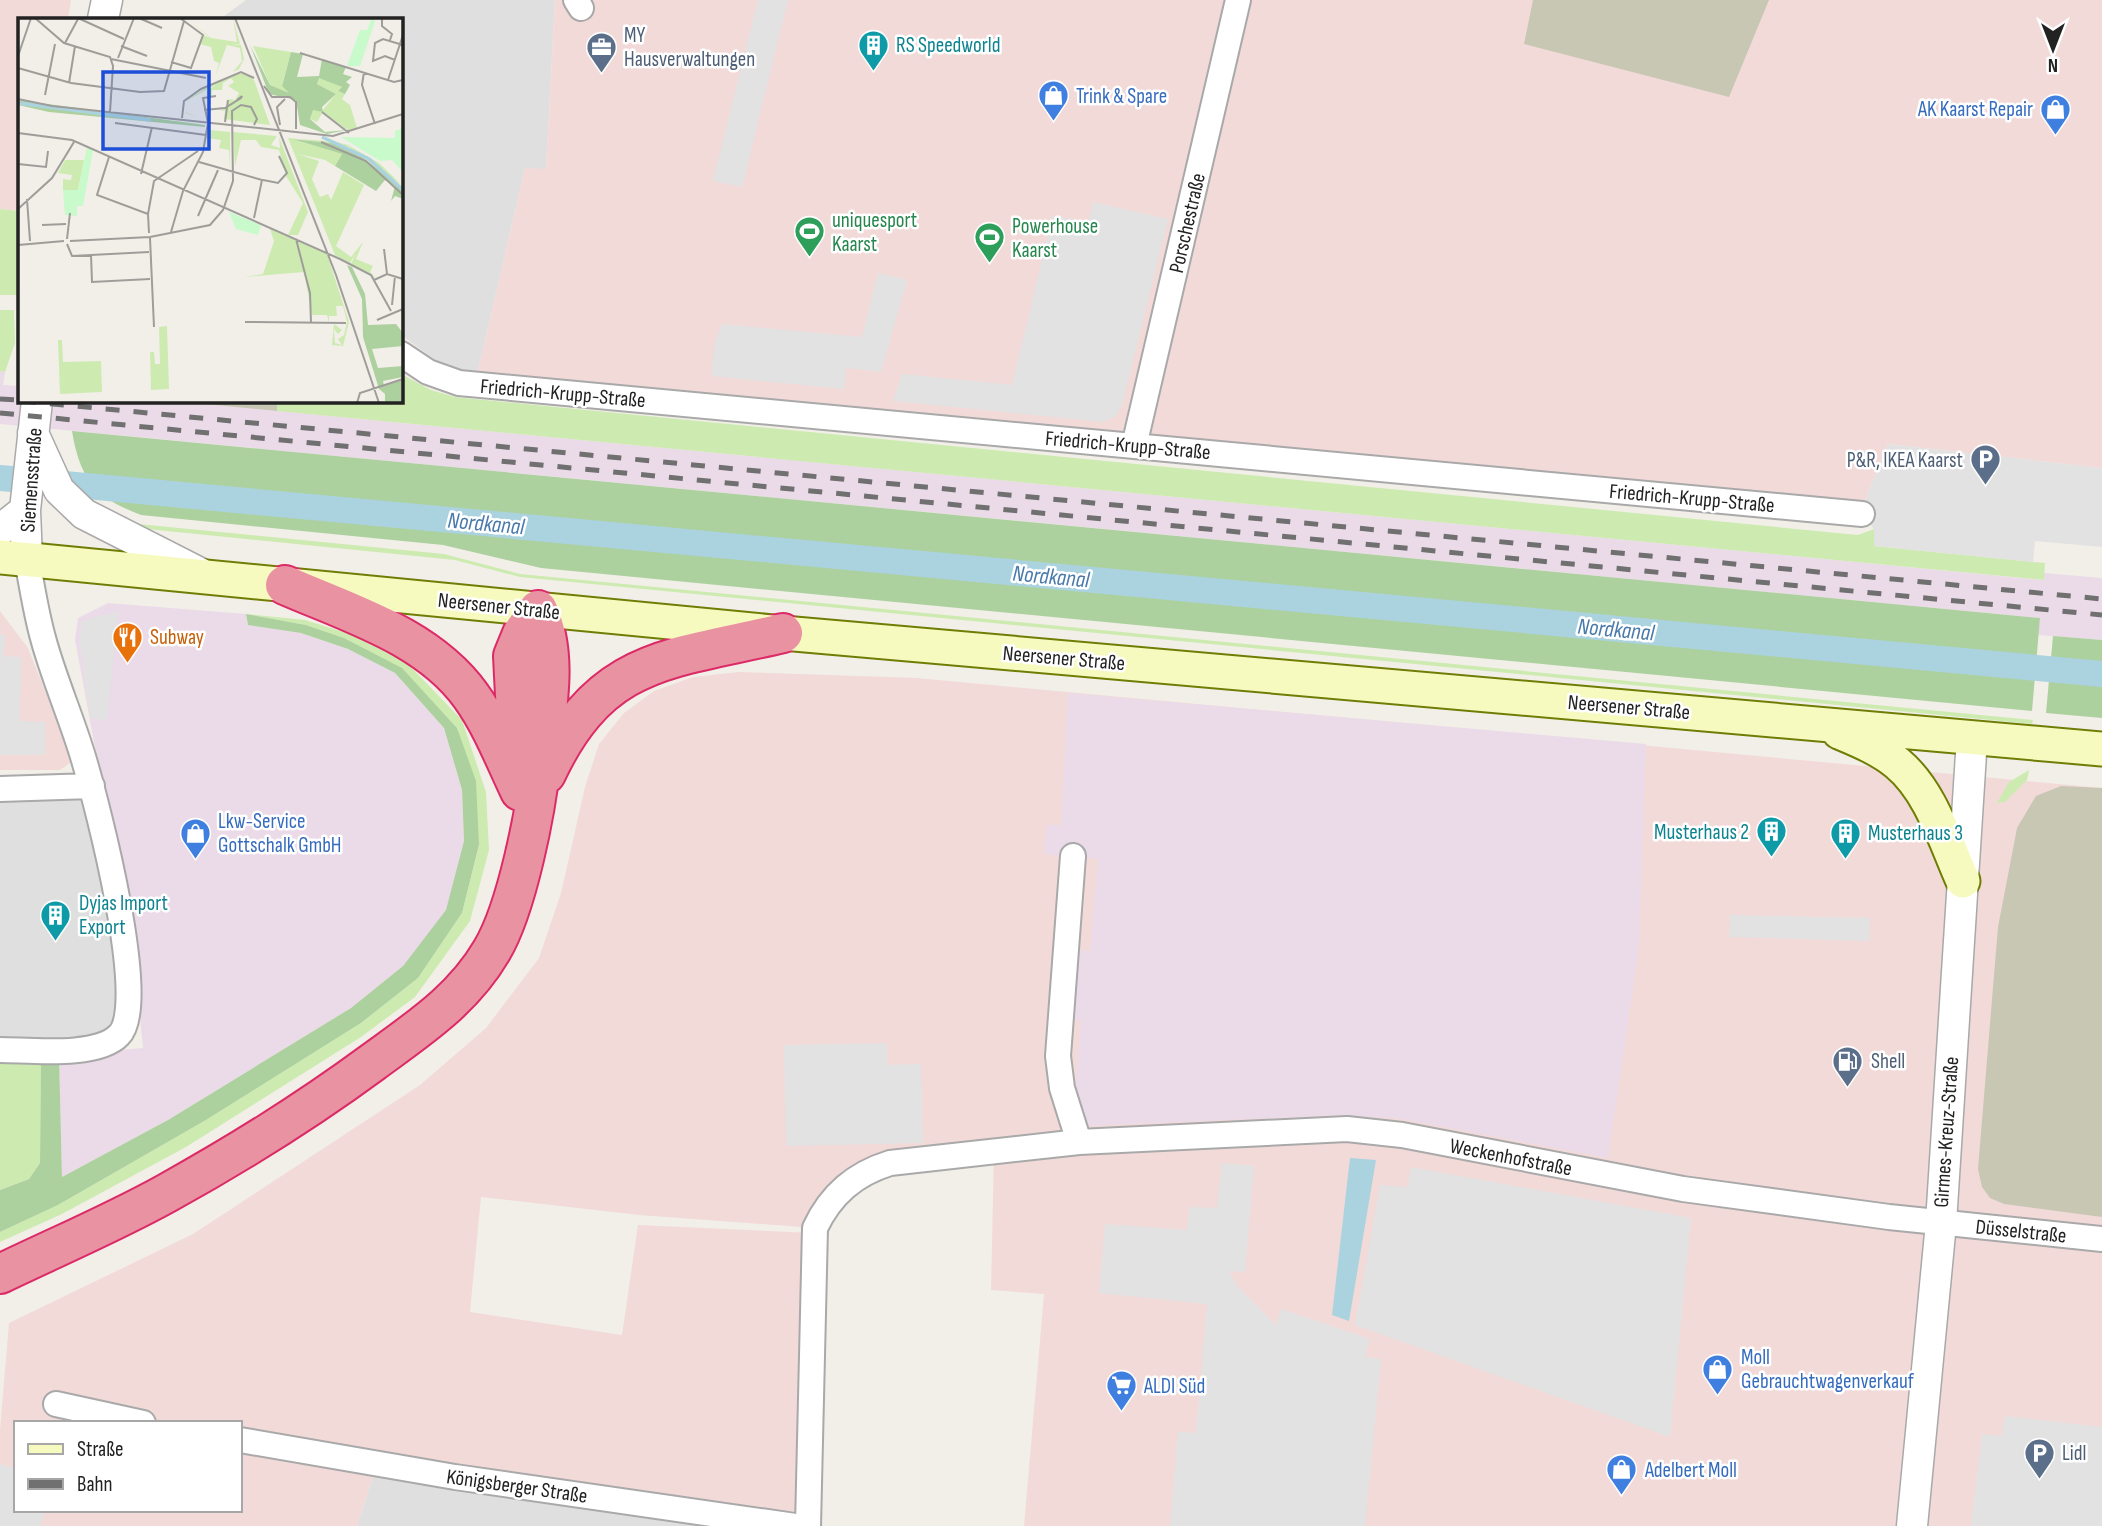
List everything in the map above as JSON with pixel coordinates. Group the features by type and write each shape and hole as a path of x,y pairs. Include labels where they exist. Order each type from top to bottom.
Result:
{"highway":[{"path":"285,585 401,637 451,673 487,722 529,792"},
{"path":"0,1273 177,1187 311,1108 442,1013 469,984 493,949 510,909 522,857 529,792 551,656 548,633 538,610"},
{"path":"529,792 572,726 589,704 611,685 673,657 783,633"}],"main road":[{"name":"Neersener Straße","path":"13,558 783,633 2102,749"},
{"path":"1821,724 1896,762 1915,783 1932,811 1962,881"}],"street":[{"path":"103,18 107,0"},
{"name":"Porschestraße","path":"1134,446 1238,0"},
{"name":"Friedrich-Krupp-Straße","path":"402,355 428,372 459,383 1862,514"},
{"name":"Siemensstraße","path":"13,558 25,510 37,402"},
{"path":"33,433 60,490 84,514 207,577"},
{"path":"0,530 25,510"},
{"path":"0,1050 85,1049 105,1045 121,1034 128,1017 130,995 126,948 92,786 13,558"},
{"name":"Girmes-Kreuz-Straße","path":"1912,1526 1941,1223 1972,738"},
{"path":"0,789 92,786"},
{"path":"1073,856 1058,1056 1062,1088 1079,1142"},
{"name":"Weckenhofstraße","path":"808,1526 816,1228 822,1214 839,1192 866,1171 908,1160 1079,1142 1285,1130 1375,1132 1683,1189 1941,1223"},
{"name":"Düsselstraße","path":"1941,1223 2102,1239"},
{"path":"56,1404 134,1421"},
{"name":"Königsberger Straße","path":"242,1440 454,1477 795,1526"}],"shaded area":[{"path":"0,0 71,0 68,18 18,18 18,211 0,209"},
{"path":"246,0 555,0 546,170 525,168 477,375 445,367 402,336 402,18 221,18"},
{"path":"555,0 2102,0 2102,468 1888,444 1863,506 477,375 525,168 546,169"},
{"path":"758,0 788,0 742,187 713,181"},
{"path":"1533,0 1769,0 1729,97 1524,44"},
{"path":"1093,202 1168,219 1122,405 1116,416 1103,422 893,401 902,374 1012,385 1053,215 1088,223"},
{"path":"878,273 907,280 881,372 846,368 844,389 711,376 715,342 722,324 862,337"},
{"path":"0,371 5,372 3,385 18,386 18,402 184,402 2043,580 2044,573 2102,578 2102,640 2038,635 2040,618 0,424"},
{"path":"184,402 278,402 277,411"},
{"name":"P&R, IKEA Kaarst","path":"1888,444 2102,468 2102,547 2035,541 2033,562 1874,546 1874,529 1862,514 1863,506"},
{"path":"108,603 246,614 248,625 301,633 348,649 395,673 444,728 462,790 464,841 447,910 403,966 351,1008 168,1120 62,1177 59,1055 143,1048 134,957 75,640 78,618"},
{"path":"0,611 28,648 73,761 60,770 0,770"},
{"path":"118,612 107,720 90,718 80,640 82,621"},
{"path":"0,634 5,635 4,656 21,657 20,721 45,722 45,755 0,755"},
{"path":"739,672 917,678 2102,788 2102,1526 1024,1526 1044,1294 991,1290 994,1151 890,1163 815,1228 639,1215 481,1197 470,1312 622,1335 638,1225 814,1233 808,1526 376,1467 357,1526 0,1526 0,1430 9,1323 193,1234 420,1085 486,1028 539,958 561,893 585,787 599,744 624,713 654,691 693,677"},
{"path":"1068,693 1646,744 1639,947 1608,1158 1401,1119 1343,1115 1088,1126 1075,1101 1081,1021 1070,1019 1076,950 1090,951 1098,859 1044,854 1047,825 1061,825"},
{"path":"2061,786 2102,788 2102,1217 2004,1204 1990,1198 1982,1187 1978,1169 1998,927 2017,828 2036,796"},
{"path":"83,793 122,970 122,1012 100,1040 0,1044 0,796"},
{"path":"1730,915 1870,918 1869,941 1729,937"},
{"path":"887,1043 887,1065 921,1064 923,1143 786,1146 784,1045"},
{"path":"1222,1163 1254,1166 1245,1272 1229,1271 1237,1286 1276,1325 1281,1309 1370,1339 1365,1357 1381,1359 1365,1526 1170,1526 1178,1432 1196,1433 1207,1304 1099,1293 1105,1224 1187,1230 1189,1207 1217,1208"},
{"path":"1411,1167 1691,1218 1670,1437 1355,1325 1380,1185 1408,1187"},
{"name":"Lidl","path":"2005,1416 2102,1427 2102,1526 1971,1526 1982,1434 2002,1436"},
{"path":"0,1464 14,1468 14,1512 44,1512 40,1526 0,1526"},
{"path":"376,1467 768,1526 357,1526"}],"green space":[{"path":"0,209 18,211 17,295 0,295"},
{"path":"0,310 14,310 15,343 5,372 0,371"},
{"path":"402,375 431,390 455,397 1858,535 1874,529 1874,546 2045,563 2044,580 277,411 278,402 402,402"},
{"path":"72,431 2040,618 2032,711 541,568 443,545 141,515 112,502 93,485 85,475"},
{"path":"119,519 138,524 444,554 520,574 2033,720 2032,724 520,577 455,560 137,528"},
{"path":"246,614 305,620 353,635 407,663 462,720 486,792 489,850 470,921 415,997 361,1037 186,1147 62,1214 0,1242 0,1232 58,1205 206,1120 361,1023 418,978 462,913 479,846 457,728 401,668 344,638 306,625"},
{"path":"246,614 306,625 344,638 402,668 457,728 476,781 479,845 462,913 418,978 361,1023 206,1120 58,1205 0,1232 0,1190 29,1179 40,1163 41,1055 59,1055 62,1177 168,1120 351,1008 403,966 446,910 464,841 462,790 444,728 395,673 348,649 301,633 248,625"},
{"path":"2053,636 2102,640 2102,718 2046,713"},
{"path":"2029,770 2027,780 2005,802 1997,803 2009,782"},
{"path":"41,1055 40,1163 29,1179 0,1190 0,1056"}],"water":[{"path":"1350,1158 1376,1160 1349,1321 1332,1315"}],"waterway":[{"name":"Nordkanal","path":"0,478 2102,674"}],"railway":[{"path":"0,399 18,400"},
{"path":"33,402 2102,599"},
{"path":"0,413 2102,615"}],"place":[{"name":"RS Speedworld","path":"873,72"},
{"name":"MY Hausverwaltungen","path":"601,74"},
{"name":"Trink & Spare","path":"1053,123"},
{"name":"AK Kaarst Repair","path":"2056,136"},
{"name":"uniquesport Kaarst","path":"809,259"},
{"name":"Powerhouse Kaarst","path":"989,265"},
{"name":"P&R, IKEA Kaarst","path":"1986,487"},
{"name":"Subway","path":"127,664"},
{"name":"Musterhaus 2","path":"1772,859"},
{"name":"Lkw-Service Gottschalk GmbH","path":"195,860"},
{"name":"Musterhaus 3","path":"1845,860"},
{"name":"Dyjas Import Export","path":"56,942"},
{"name":"Shell","path":"1848,1088"},
{"name":"Moll Gebrauchtwagenverkauf","path":"1718,1396"},
{"name":"ALDI Süd","path":"1121,1413"},
{"name":"Lidl","path":"2039,1480"},
{"name":"Adelbert Moll","path":"1622,1497"}]}
